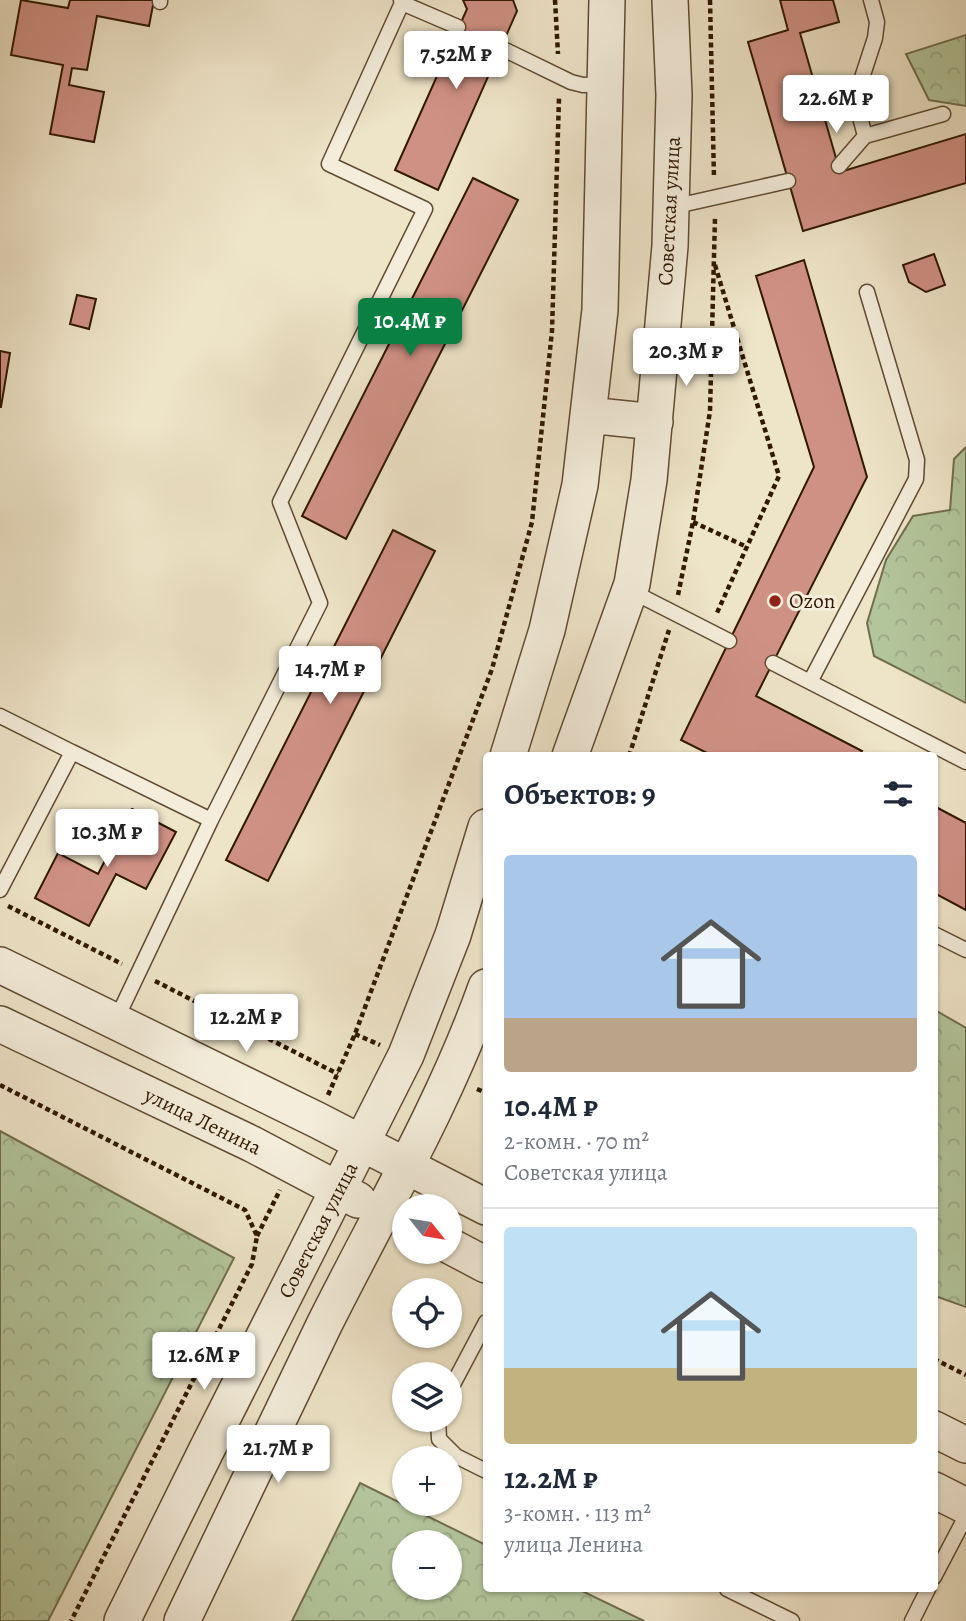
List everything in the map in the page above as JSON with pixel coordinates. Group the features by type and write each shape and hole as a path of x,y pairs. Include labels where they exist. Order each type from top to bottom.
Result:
{"street":[{"path":"509,752 553,603 580,485 600,310 607,0"},
{"name":"Советская улица","path":"571,752 630,590 649,480 671,208 674,95 670,0"},
{"path":"588,415 655,422"},
{"name":"Советская улица","path":"122,1621 406,1055 453,934 483,837"},
{"path":"0,965 317,1120 483,1205"},
{"path":"399,1194 406,1166 467,1042 483,996"},
{"name":"улица Ленина","path":"0,1024 252,1144 392,1216"},
{"path":"182,1621 324,1325 392,1219"},
{"path":"462,1252 483,1263"},
{"path":"938,1431 966,1445"},
{"path":"938,1492 966,1506"}],"lane":[{"path":"865,136 856,102 875,38 877,22 871,0"},
{"path":"115,1022 211,820 320,603 280,502 425,209 330,164 402,2 458,27"},
{"path":"501,48 560,77 583,85 605,84"},
{"path":"839,166 865,136 943,114"},
{"path":"671,208 788,181"},
{"path":"810,682 916,479 917,460 867,292"},
{"path":"630,590 729,641"},
{"path":"773,663 966,762"},
{"path":"0,716 211,820"},
{"path":"0,890 72,752"},
{"path":"938,936 966,950"},
{"path":"462,1368 483,1328"},
{"path":"439,1432 439,1439 456,1456 483,1470"},
{"path":"938,1569 966,1516"},
{"path":"733,1592 792,1621"},
{"path":"912,1621 927,1592"}],"path":[{"path":"317,1120 338,1074 441,809 492,669 532,522 552,331 560,77 555,0"},
{"path":"630,752 674,613 693,522 710,411 715,199 710,0"},
{"path":"709,631 779,476 713,261"},
{"path":"693,522 747,547"},
{"path":"0,902 338,1074"},
{"path":"0,1085 245,1210 257,1236"},
{"path":"71,1621 252,1264 257,1236 293,1166"},
{"path":"938,1361 966,1375"}],"green space":[{"path":"966,35 966,106 929,100 906,54"},
{"path":"966,447 966,703 874,656 867,623 886,560 913,516 950,510 954,459"},
{"path":"938,1012 966,1028 966,1307 938,1297"},
{"path":"0,1131 234,1258 48,1621 0,1621"},
{"path":"360,1483 392,1499 392,1516 427,1516 456,1530 392,1530 392,1600 462,1600 462,1533 483,1544 483,1592 584,1592 644,1621 292,1621"}],"building":[{"path":"21,0 68,8 70,0 154,0 149,26 97,16 87,70 72,68 69,85 104,92 94,142 50,134 63,65 11,55"},
{"path":"463,0 513,0 517,11 438,190 395,170 467,9"},
{"path":"780,0 833,0 839,22 800,33 840,172 966,134 966,183 803,231 748,42 788,30"},
{"path":"473,178 518,200 346,539 302,516"},
{"path":"934,254 945,285 926,292 909,282 903,265"},
{"path":"804,260 867,477 756,696 861,752 705,752 681,740 814,467 756,276"},
{"path":"77,295 96,299 89,329 70,324"},
{"path":"0,351 10,353 1,407 0,407"},
{"path":"393,530 435,551 268,881 226,860"},
{"path":"938,808 966,823 966,910 938,895"},
{"path":"132,809 176,832 146,889 116,874 89,926 35,898 58,853 98,874"}],"place":[{"name":"Ozon","path":"775,601"}]}
